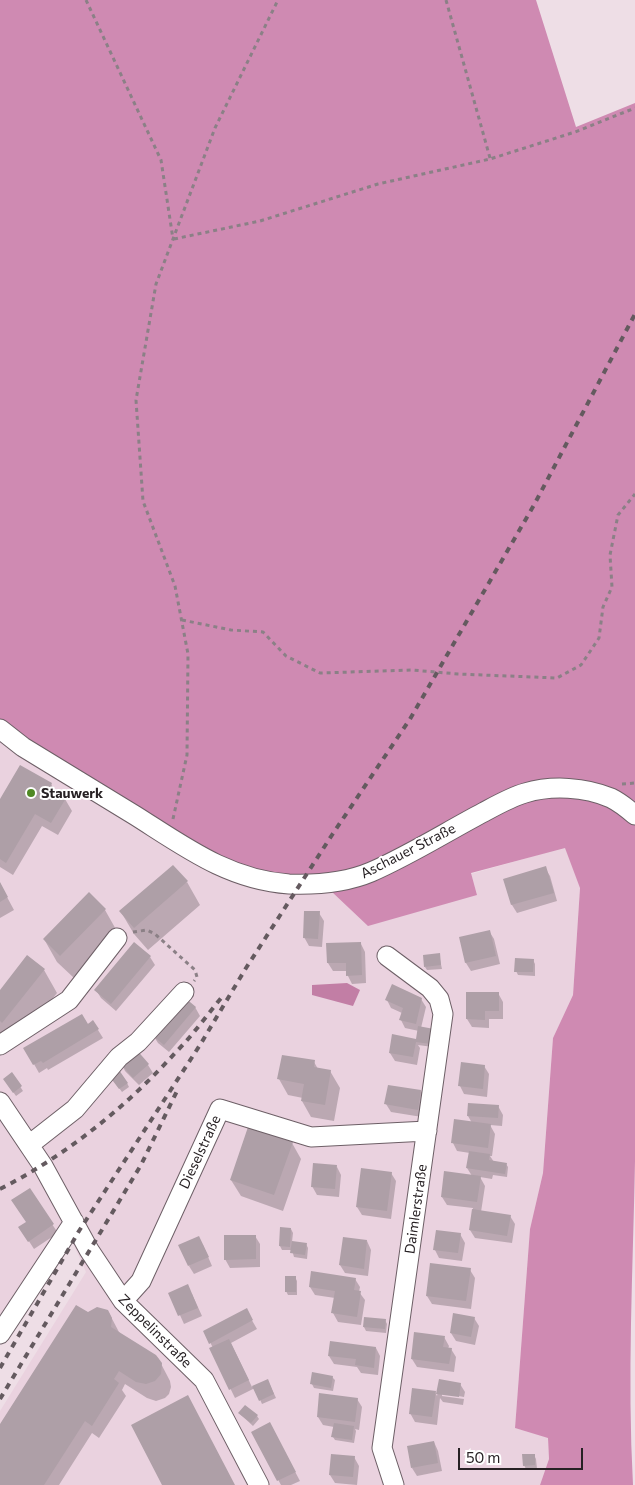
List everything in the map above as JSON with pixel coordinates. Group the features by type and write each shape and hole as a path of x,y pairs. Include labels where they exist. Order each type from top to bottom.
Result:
{"street":[{"name":"Aschauer Straße","path":"0,729 24,747 214,864 233,872 270,881 314,884 351,879 371,872 501,803 537,790 553,788 574,789 599,794 612,798 635,815"},
{"name":"Aschauer Straße","path":"0,742 24,747"},
{"path":"0,1045 69,1000 117,938"},
{"name":"Daimlerstraße","path":"388,956 430,988 439,999 444,1014 382,1448 394,1485"},
{"path":"29,1145 75,1109 119,1057 138,1042 184,992"},
{"name":"Zeppelinstraße","path":"0,1102 43,1166 89,1250 123,1301 204,1380 259,1485"},
{"name":"Dieselstraße","path":"123,1301 141,1281 220,1109 311,1137 427,1130"},
{"path":"0,1334 74,1222"}],"path":[{"path":"86,0 161,160 173,239"},
{"path":"169,837 187,755 188,654 175,586 143,501 136,400 156,284 215,128 278,0"},
{"path":"446,0 490,158"},
{"path":"173,239 260,221 378,184 490,158 575,132 635,108"},
{"path":"182,620 230,630 263,632 286,656 320,673 412,670 557,678 581,665 599,638 603,606 612,587 610,555 618,515 635,494"},
{"path":"117,938 131,932 147,930 155,934 195,970 197,977 184,992"}],"shaded area":[{"path":"0,0 536,0 576,127 635,103 635,803 607,788 576,781 369,867 298,880 238,869 0,728"},
{"path":"0,728 65,780 182,856 212,872 242,883 331,891 477,895 471,874 565,847 580,887 573,995 553,1038 543,1173 530,1229 515,1428 548,1437 549,1459 540,1485 0,1485 0,1411 86,1272 65,1226 0,1320"},
{"path":"545,796 596,799 617,809 635,825 635,1161 630,1364 633,1485 540,1485 549,1459 548,1438 515,1428 530,1229 543,1173 553,1038 573,995 580,888 565,848 471,873 477,895 368,926 331,891 516,803"},
{"path":"347,983 360,990 353,1006 312,995 312,985"}],"building":[{"name":"Stauwerk","path":"20,765 52,783 50,788 66,798 51,823 35,814 6,863 0,859 0,799"},
{"path":"173,865 188,881 134,928 119,911"},
{"path":"546,866 554,893 511,905 503,879"},
{"path":"0,882 8,897 0,902"},
{"path":"89,892 106,909 60,956 43,939"},
{"path":"304,911 320,911 318,939 303,938"},
{"path":"490,930 496,956 465,963 459,937"},
{"path":"134,942 151,956 111,1004 94,990"},
{"path":"361,942 362,975 346,976 346,963 327,963 326,943"},
{"path":"440,953 441,965 424,967 423,955"},
{"path":"27,955 45,969 2,1023 0,1021 0,990"},
{"path":"515,958 534,959 533,972 514,972"},
{"path":"392,984 422,998 416,1024 399,1020 403,1008 385,1000"},
{"path":"466,992 499,992 499,1011 485,1011 485,1020 466,1019"},
{"path":"184,997 196,1007 164,1045 152,1035"},
{"path":"82,1014 88,1024 93,1020 99,1029 43,1063 41,1061 33,1065 23,1048"},
{"path":"418,1026 434,1029 431,1044 416,1042 413,1057 389,1053 392,1034 416,1039"},
{"path":"135,1048 149,1064 133,1078 119,1062"},
{"path":"282,1055 315,1060 314,1067 331,1070 325,1105 301,1101 304,1084 277,1079"},
{"path":"461,1062 485,1065 483,1089 458,1086"},
{"path":"119,1070 128,1083 119,1089 110,1077"},
{"path":"12,1072 22,1086 13,1093 3,1079"},
{"path":"388,1085 421,1090 418,1110 384,1104"},
{"path":"468,1103 499,1105 498,1118 467,1116"},
{"path":"454,1119 491,1124 488,1148 451,1143"},
{"path":"248,1127 293,1142 274,1195 230,1180"},
{"path":"469,1151 490,1154 489,1160 507,1163 505,1174 466,1168"},
{"path":"313,1163 337,1165 335,1189 311,1187"},
{"path":"361,1168 392,1172 387,1211 356,1207"},
{"path":"444,1171 481,1176 477,1202 441,1197"},
{"path":"30,1188 54,1224 28,1242 18,1227 26,1222 11,1200"},
{"path":"472,1209 511,1215 507,1236 469,1230"},
{"path":"280,1227 291,1228 290,1247 279,1246"},
{"path":"436,1230 461,1233 458,1253 433,1250"},
{"path":"224,1235 256,1235 256,1259 224,1260"},
{"path":"199,1236 209,1257 188,1266 178,1245"},
{"path":"343,1237 367,1240 364,1269 339,1265"},
{"path":"292,1241 307,1243 305,1255 290,1253"},
{"path":"430,1263 471,1268 466,1301 426,1296"},
{"path":"311,1271 356,1278 354,1290 361,1291 357,1317 331,1313 335,1291 309,1287"},
{"path":"285,1276 296,1276 296,1292 285,1292"},
{"path":"188,1284 198,1308 178,1316 168,1293"},
{"path":"76,1305 88,1312 97,1307 108,1310 112,1318 111,1327 156,1355 162,1363 161,1374 155,1381 146,1384 136,1382 119,1371 114,1379 119,1383 92,1426 85,1421 44,1485 0,1485 0,1424"},
{"path":"247,1308 253,1320 209,1344 203,1331"},
{"path":"453,1313 475,1317 471,1337 450,1333"},
{"path":"364,1317 386,1319 385,1329 363,1327"},
{"path":"414,1332 445,1336 443,1347 452,1348 449,1364 411,1359"},
{"path":"229,1339 249,1380 229,1390 209,1348"},
{"path":"330,1341 376,1347 374,1368 355,1365 356,1359 328,1356"},
{"path":"312,1372 333,1376 331,1388 310,1384"},
{"path":"268,1379 274,1394 259,1401 252,1386"},
{"path":"439,1379 461,1383 459,1397 436,1394"},
{"path":"412,1388 436,1391 432,1417 409,1414"},
{"path":"319,1393 358,1398 355,1422 317,1417"},
{"path":"188,1395 235,1485 162,1485 131,1425"},
{"path":"245,1405 258,1415 251,1423 238,1413"},
{"path":"270,1422 296,1472 277,1481 251,1432"},
{"path":"334,1423 354,1426 352,1440 331,1437"},
{"path":"434,1441 438,1463 411,1468 407,1446"},
{"path":"331,1454 355,1456 353,1477 329,1475"},
{"path":"522,1454 535,1454 535,1465 523,1466"}],"railway":[{"path":"0,1368 79,1231 200,1045 246,968 410,719 534,505 635,314"},
{"path":"0,1189 49,1161 116,1111 157,1072 194,1032 222,997"},
{"path":"0,1399 141,1165 177,1091"}],"place":[{"name":"Stauwerk","path":"31,793"}]}
